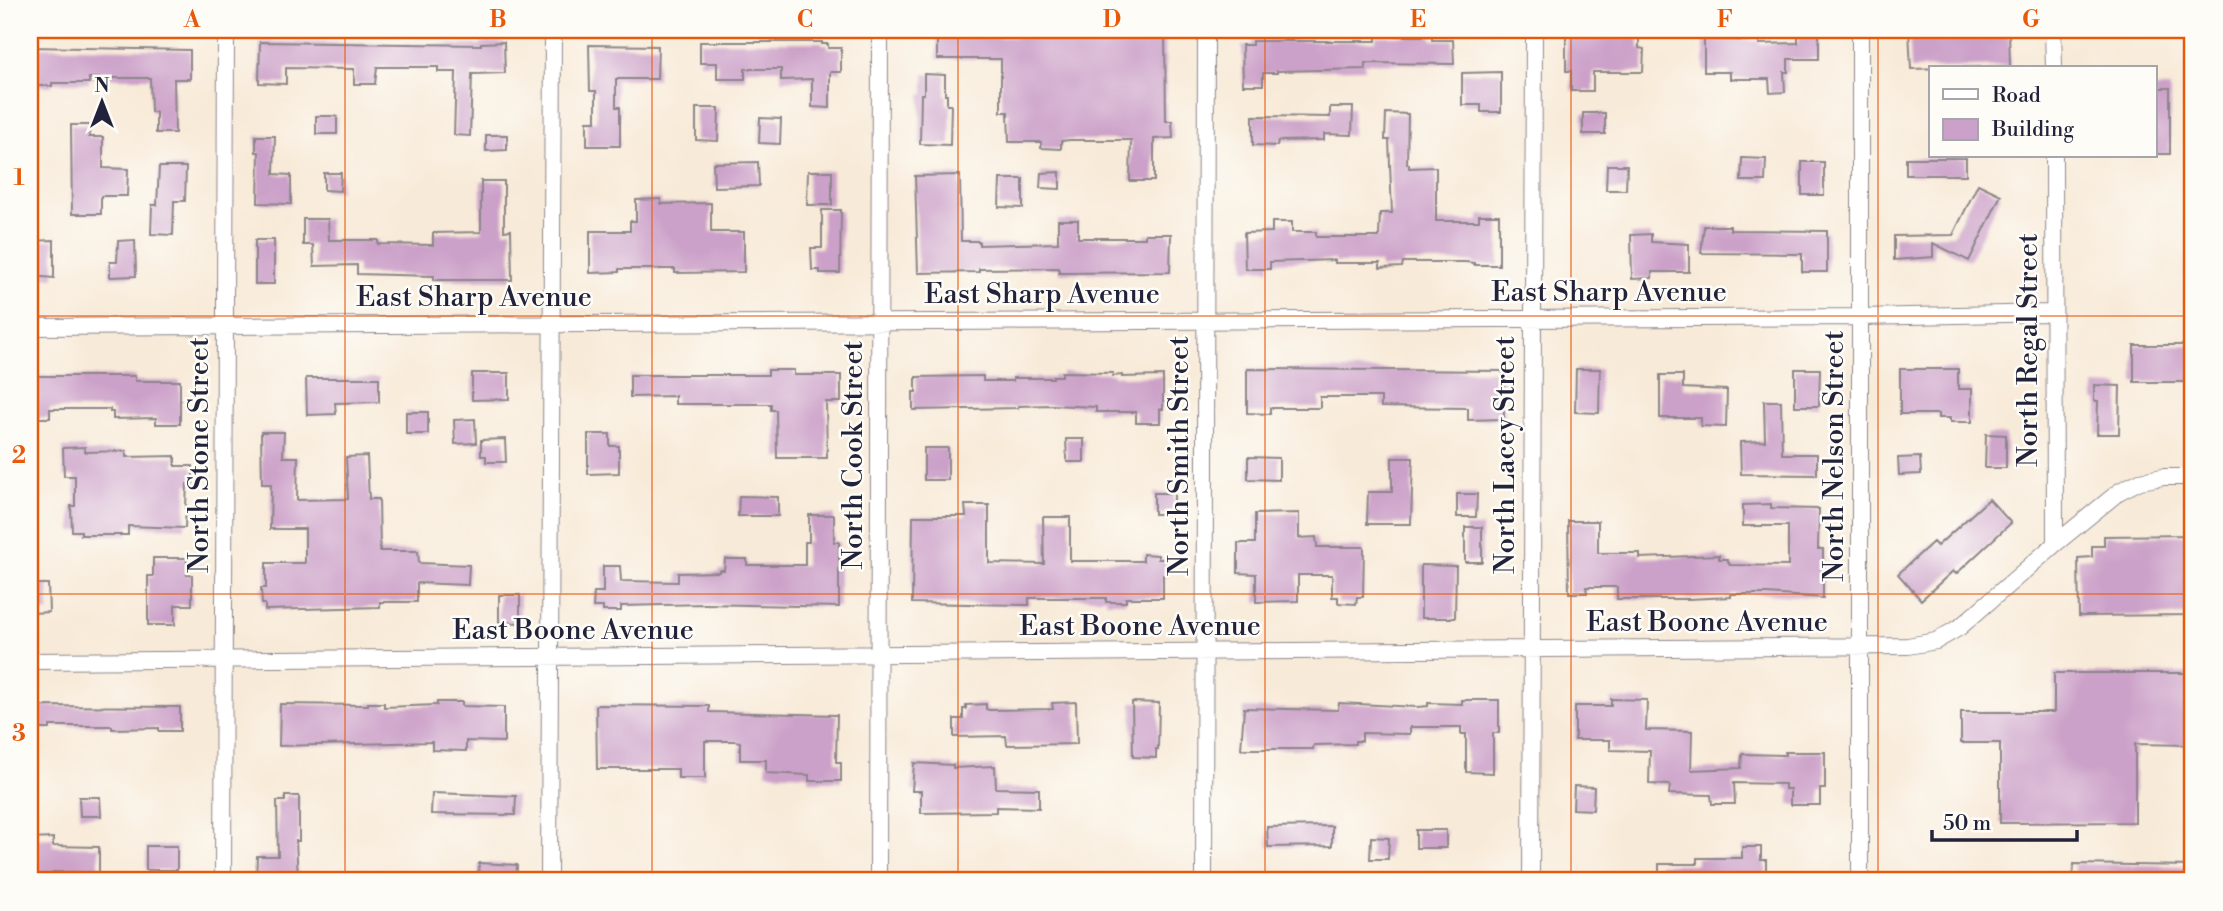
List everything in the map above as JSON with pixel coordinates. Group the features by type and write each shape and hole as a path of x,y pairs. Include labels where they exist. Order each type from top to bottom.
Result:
{"street":[{"name":"North Stone Street","path":"223,881 226,30"},
{"path":"549,881 553,30"},
{"name":"North Cook Street","path":"878,881 880,30"},
{"name":"North Smith Street","path":"1204,881 1206,30"},
{"name":"North Lacey Street","path":"1531,881 1534,30"},
{"name":"North Nelson Street","path":"1860,30 1860,881"},
{"path":"2053,30 2054,66"},
{"name":"North Regal Street","path":"2054,158 2055,544"},
{"name":"East Sharp Avenue","path":"30,327 1860,317 2053,313"},
{"name":"East Boone Avenue","path":"30,662 225,658 1908,646 1924,644 1960,626 2120,491 2140,481 2163,477 2193,477"}],"building":[{"path":"1909,30 2009,30 2010,66 1929,66 1929,68 1911,69"},
{"path":"1798,33 1819,33 1819,59 1788,59 1788,72 1784,72 1785,92 1770,93 1769,79 1730,79 1730,72 1704,72 1704,39 1759,41 1759,44 1798,43"},
{"path":"937,34 988,34 988,37 1165,35 1166,121 1172,121 1173,138 1154,139 1154,181 1130,181 1131,140 1061,141 1061,149 1041,148 1041,142 1009,142 1008,112 1001,112 1001,59 937,59"},
{"path":"1566,35 1639,35 1639,48 1644,49 1643,72 1593,72 1593,91 1571,91 1571,71 1566,71"},
{"path":"1376,36 1432,36 1432,40 1453,40 1454,64 1365,63 1365,69 1277,71 1263,73 1263,85 1243,85 1242,45 1252,45 1252,41 1376,41"},
{"path":"260,42 481,45 504,42 505,73 472,74 470,136 454,135 456,72 438,72 438,67 377,67 375,84 354,84 354,69 286,68 286,84 259,83"},
{"path":"700,42 822,42 828,44 828,48 841,48 841,72 830,72 830,108 812,107 812,79 781,80 781,69 745,69 745,79 717,79 717,63 700,63"},
{"path":"589,45 658,46 657,79 616,79 616,107 620,107 620,146 587,146 587,121 596,121 596,91 590,91"},
{"path":"30,47 190,50 190,79 174,79 175,133 156,133 156,112 151,112 150,78 89,78 89,83 30,86"},
{"path":"1501,72 1501,112 1481,112 1481,105 1462,105 1462,73"},
{"path":"924,74 945,75 947,105 951,105 950,145 920,144"},
{"path":"2156,88 2170,88 2170,154 2156,154"},
{"path":"1330,107 1353,107 1352,135 1324,134 1324,140 1278,141 1277,146 1253,145 1253,116 1330,117"},
{"path":"696,108 719,108 718,141 696,140"},
{"path":"1386,113 1408,114 1409,168 1436,167 1436,221 1479,221 1479,215 1499,215 1499,265 1403,262 1402,267 1380,268 1380,263 1335,263 1335,260 1270,262 1270,269 1245,269 1244,233 1272,232 1272,222 1292,222 1292,232 1316,232 1316,237 1379,237 1380,213 1392,213 1389,140 1385,140"},
{"path":"1583,113 1605,113 1605,134 1583,134"},
{"path":"316,116 337,116 337,134 316,134"},
{"path":"760,118 781,119 780,144 759,143"},
{"path":"71,125 89,125 89,137 103,137 103,168 128,169 127,196 101,196 101,214 72,214"},
{"path":"486,135 507,135 507,150 486,151"},
{"path":"256,136 275,136 274,174 291,175 291,204 258,203 259,152 256,152"},
{"path":"1742,158 1766,159 1765,181 1741,181"},
{"path":"1906,158 1966,158 1966,175 1906,175"},
{"path":"758,162 759,186 714,187 713,163"},
{"path":"1802,162 1824,162 1824,195 1802,195"},
{"path":"1607,165 1627,165 1626,190 1606,190"},
{"path":"159,167 186,167 185,201 174,201 173,235 151,234 152,205 157,205"},
{"path":"808,171 832,171 832,205 807,205"},
{"path":"1060,172 1060,189 1040,188 1041,173"},
{"path":"324,173 341,173 340,191 324,190"},
{"path":"960,175 961,241 979,241 979,245 1058,243 1058,220 1078,220 1078,238 1145,238 1145,234 1171,234 1170,272 1059,273 1059,268 918,273 915,176"},
{"path":"1000,179 1023,179 1023,208 999,207"},
{"path":"481,181 504,181 504,231 511,230 512,280 434,280 434,276 357,274 357,265 314,266 313,245 303,245 303,219 328,219 329,240 378,240 378,244 433,245 433,233 481,232"},
{"path":"1978,184 2001,195 1969,261 1933,243 1933,257 1894,260 1894,236 1953,235"},
{"path":"661,199 661,204 711,203 711,232 744,232 744,272 675,273 675,269 619,269 619,272 590,273 590,231 630,231 630,221 636,221 636,200"},
{"path":"822,210 841,210 840,273 820,273 820,270 812,270 811,248 822,248"},
{"path":"1704,226 1730,226 1730,230 1827,231 1827,272 1802,272 1802,254 1701,253"},
{"path":"1651,234 1651,242 1689,244 1689,272 1652,272 1652,278 1632,279 1631,235"},
{"path":"54,240 54,278 30,276 30,241"},
{"path":"135,240 136,276 110,277 110,262 117,262 118,241"},
{"path":"255,240 274,240 274,284 255,284"},
{"path":"2134,345 2193,345 2193,382 2134,382"},
{"path":"1247,369 1503,371 1504,419 1468,420 1468,408 1381,407 1381,397 1320,397 1320,408 1270,408 1270,414 1247,413"},
{"path":"1576,369 1600,369 1599,413 1575,412"},
{"path":"1795,369 1820,369 1819,406 1795,406"},
{"path":"1900,369 1958,369 1958,389 1972,389 1972,422 1950,422 1950,418 1938,418 1938,414 1900,414"},
{"path":"768,370 794,370 794,375 841,375 841,402 826,402 827,458 777,458 776,410 771,410 771,404 675,404 675,396 630,397 630,375 768,375"},
{"path":"1062,372 1113,373 1113,376 1122,377 1163,376 1163,409 1160,409 1160,423 1136,423 1136,412 1096,412 1096,407 1052,405 913,410 916,377 983,376 983,381 1013,381 1013,378 1053,378 1062,376"},
{"path":"472,373 509,373 509,399 472,400"},
{"path":"1660,375 1683,375 1683,388 1727,390 1726,427 1701,426 1701,418 1660,418"},
{"path":"30,376 135,376 135,381 180,381 180,424 156,424 156,418 113,419 110,409 50,409 50,418 30,418"},
{"path":"306,378 379,378 379,402 335,403 336,414 307,415"},
{"path":"2094,385 2120,386 2119,434 2097,434 2098,401 2094,401"},
{"path":"1764,401 1781,401 1782,454 1817,454 1817,475 1741,474 1740,442 1765,441"},
{"path":"406,412 428,412 428,434 406,434"},
{"path":"475,419 476,443 455,444 454,420"},
{"path":"261,432 284,432 283,457 298,457 297,500 348,499 346,457 367,456 369,499 379,499 380,551 418,551 419,563 469,565 468,585 417,583 417,602 380,602 380,607 265,610 261,588 266,588 266,563 305,563 305,529 270,529 271,484 262,484"},
{"path":"588,434 610,434 610,446 619,446 619,473 588,474"},
{"path":"1986,434 2006,435 2006,468 1985,468"},
{"path":"505,439 506,462 486,462 486,456 481,456 481,440"},
{"path":"1066,439 1084,439 1084,462 1067,462"},
{"path":"85,447 85,452 126,451 126,457 175,456 175,466 193,466 193,484 187,484 185,528 128,526 128,535 81,535 81,531 72,531 71,506 75,506 75,476 64,476 63,448"},
{"path":"924,448 948,448 948,480 924,480"},
{"path":"1248,457 1279,458 1279,480 1248,479"},
{"path":"1920,457 1921,474 1899,475 1898,458"},
{"path":"1392,458 1413,458 1411,524 1367,524 1368,492 1392,492"},
{"path":"1154,493 1174,493 1174,514 1154,514"},
{"path":"1457,494 1477,494 1476,517 1457,517"},
{"path":"739,496 778,497 778,516 738,516"},
{"path":"1989,499 2011,523 1956,574 1953,571 1921,600 1898,574 1933,542 1937,546"},
{"path":"1771,504 1771,508 1819,509 1818,549 1823,549 1823,598 1731,594 1731,597 1688,599 1617,599 1617,587 1586,587 1587,593 1569,593 1568,521 1598,521 1598,553 1640,553 1640,558 1719,555 1719,559 1727,559 1730,565 1788,566 1788,526 1743,526 1743,505"},
{"path":"965,505 989,505 989,563 1044,564 1043,517 1070,517 1070,561 1143,561 1143,554 1158,555 1158,559 1167,559 1167,575 1163,575 1163,598 1126,598 1126,602 1106,602 1106,598 1029,598 1029,605 912,603 913,516 966,516"},
{"path":"1299,513 1299,538 1316,537 1317,547 1364,547 1363,597 1357,597 1356,604 1338,603 1338,597 1332,597 1332,575 1298,575 1298,601 1256,602 1256,574 1238,573 1238,543 1255,543 1255,514"},
{"path":"809,515 834,515 834,542 839,542 839,607 705,604 621,606 621,611 603,611 603,607 593,607 594,592 603,592 603,566 620,566 621,581 678,582 678,573 724,570 725,559 747,559 747,565 805,565 805,542 809,542"},
{"path":"1465,527 1482,527 1482,562 1465,562"},
{"path":"2193,535 2193,615 2079,616 2078,558 2092,557 2092,546 2104,546 2104,536"},
{"path":"153,558 187,558 187,575 192,575 192,605 175,605 175,625 148,625 148,576 153,576"},
{"path":"1421,565 1456,566 1455,618 1421,618"},
{"path":"30,584 48,584 49,612 32,613"},
{"path":"499,595 520,595 520,623 499,622"},
{"path":"2054,673 2193,673 2193,745 2135,744 2135,822 2000,823 2000,743 1961,743 1961,712 2054,712"},
{"path":"1611,699 1647,700 1646,730 1692,731 1691,770 1741,768 1742,754 1825,752 1825,789 1820,789 1820,805 1790,805 1790,789 1785,789 1785,784 1734,783 1735,804 1712,804 1711,795 1669,794 1670,785 1649,784 1650,751 1610,750 1610,740 1575,740 1575,706 1611,706"},
{"path":"1462,700 1499,700 1499,733 1493,733 1493,773 1466,772 1466,734 1461,734 1461,727 1410,727 1410,734 1362,733 1362,741 1355,741 1355,744 1314,745 1313,749 1241,749 1244,708 1338,710 1339,703 1417,707 1428,706 1428,703 1462,704"},
{"path":"437,702 462,702 462,706 504,707 504,742 466,741 466,751 432,750 432,742 279,746 280,704 384,703 384,707 437,705"},
{"path":"1076,702 1077,744 1007,745 1006,736 954,737 954,719 963,719 966,705 986,704 986,709 989,710 1053,709 1052,703"},
{"path":"1132,702 1159,703 1156,758 1133,757"},
{"path":"596,705 709,706 709,712 837,715 836,762 841,762 841,781 809,781 809,775 766,773 766,760 740,760 740,742 735,741 705,741 705,778 678,778 678,769 597,769"},
{"path":"30,706 180,707 180,731 159,731 159,728 112,729 112,726 50,726 50,729 30,729"},
{"path":"914,763 953,765 953,768 995,766 996,788 1039,789 1039,808 996,807 996,812 921,813 921,791 912,791"},
{"path":"1574,786 1594,787 1593,810 1573,809"},
{"path":"432,793 516,796 515,815 431,814"},
{"path":"285,796 299,796 299,841 296,841 298,878 292,878 292,881 256,881 257,856 278,856 277,801 285,801"},
{"path":"79,797 100,797 101,816 80,816"},
{"path":"1332,826 1332,846 1268,847 1267,827"},
{"path":"1416,830 1446,830 1446,848 1416,848"},
{"path":"1371,837 1389,838 1388,859 1370,859"},
{"path":"53,838 53,846 99,847 99,873 53,872 53,881 30,881 30,839"},
{"path":"146,846 177,846 177,870 146,870"},
{"path":"1742,847 1761,847 1761,860 1766,860 1766,881 1659,881 1659,864 1697,864 1697,858 1742,858"},
{"path":"479,863 517,865 516,881 478,881"},
{"path":"2074,864 2193,866 2193,881 2073,881"}]}
